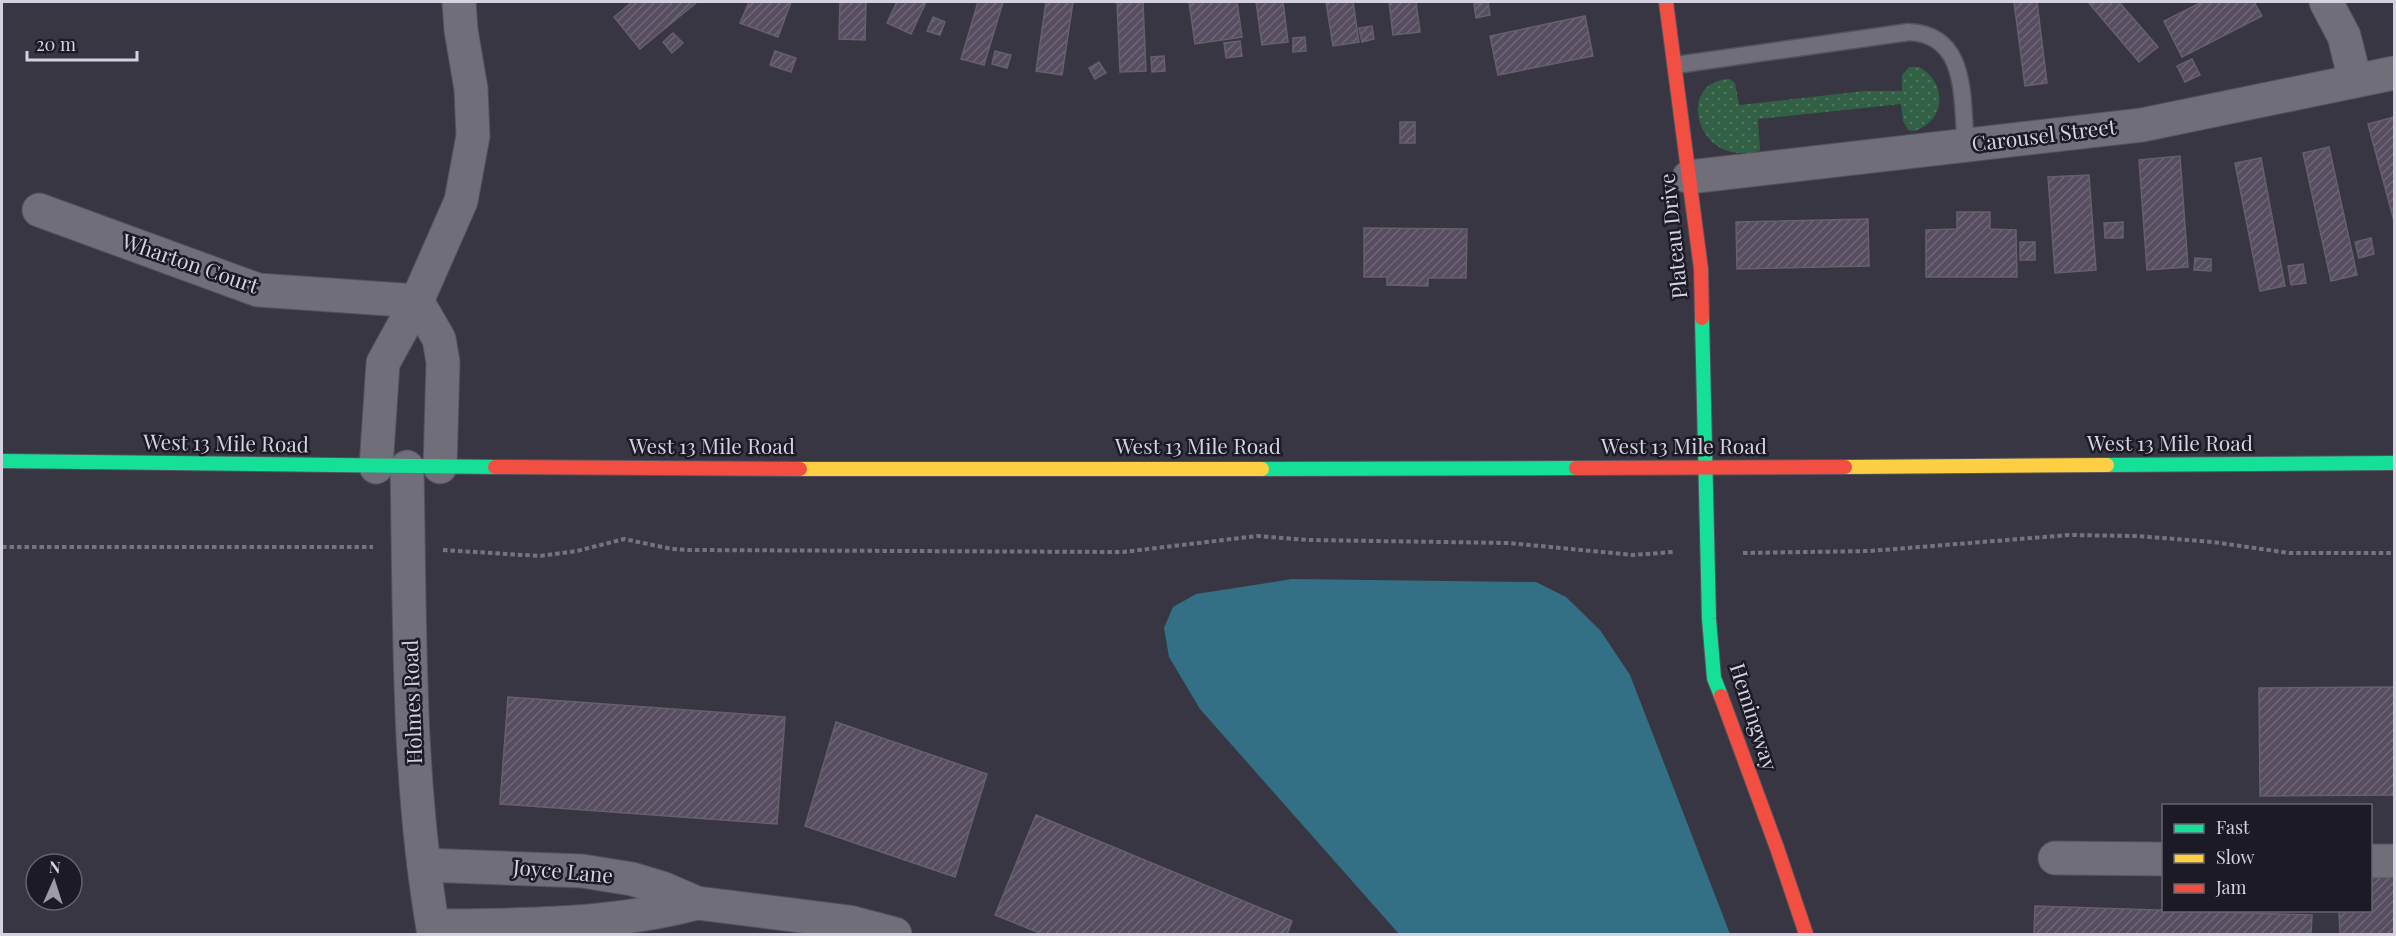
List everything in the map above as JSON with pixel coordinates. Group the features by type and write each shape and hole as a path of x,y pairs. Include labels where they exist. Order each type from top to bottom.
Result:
{"street":[{"name":"Holmes Road","path":"434,930 424,865 411,722 408,547 392,467 383,363 417,301 461,201 473,136 471,89 461,30 459,2"},
{"name":"Plateau Drive","path":"1666,2 1701,269 1705,468"},
{"path":"2326,2 2344,36 2355,80"},
{"name":"Carousel Street","path":"1689,177 2142,125 2394,73"},
{"name":"Wharton Court","path":"39,210 258,290 417,301"},
{"path":"417,301 439,339 444,362 440,467"},
{"name":"West 13 Mile Road","path":"2,461 392,467 1705,468 2394,463"},
{"name":"Hemingway","path":"1705,468 1709,620 1714,678 1806,934"},
{"path":"2055,858 2162,859"},
{"path":"2372,861 2394,861"},
{"name":"Joyce Lane","path":"424,865 582,871 632,879 662,888 697,903 849,922 895,934"},
{"name":"Joyce Lane","path":"434,930 556,925 664,912 697,903"}],"lane":[{"path":"1676,65 1909,32 1926,33 1941,41 1954,56 1966,145"}],"path":[{"path":"2,548 408,547 540,556 577,551 624,539 672,549 689,550 1123,552 1257,536 1308,540 1527,544 1633,555 1870,551 2080,535 2137,536 2213,542 2289,553 2394,553"}],"green space":[{"path":"1909,67 1919,67 1928,74 1935,82 1939,101 1933,119 1914,131 1908,130 1903,121 1901,104 1758,119 1760,150 1754,153 1742,153 1725,150 1712,142 1703,130 1698,116 1699,103 1704,91 1714,82 1730,79 1735,83 1739,105 1864,91 1902,91 1902,75"}],"water":[{"path":"1292,579 1536,582 1566,597 1600,630 1630,675 1730,934 1399,934 1200,709 1169,657 1164,628 1173,607 1196,594"}],"building":[{"path":"632,2 697,2 640,49 614,17"},
{"path":"749,2 791,2 778,37 740,23"},
{"path":"840,2 866,2 865,40 839,39"},
{"path":"897,2 926,2 911,34 887,23"},
{"path":"978,2 1003,2 984,65 961,59"},
{"path":"1046,2 1073,2 1062,75 1036,71"},
{"path":"1117,2 1143,2 1146,71 1120,72"},
{"path":"1189,2 1237,2 1242,37 1195,44"},
{"path":"1256,2 1283,2 1288,42 1262,45"},
{"path":"1326,2 1353,2 1359,42 1333,46"},
{"path":"1389,2 1416,2 1420,32 1393,35"},
{"path":"1488,2 1490,15 1476,18 1474,4"},
{"path":"2014,2 2037,2 2047,83 2025,86"},
{"path":"2088,2 2119,2 2158,47 2139,62"},
{"path":"2202,2 2254,2 2262,16 2182,57 2164,21"},
{"path":"1585,16 1593,56 1498,75 1490,36"},
{"path":"933,17 945,22 940,35 927,31"},
{"path":"1372,26 1374,39 1362,42 1359,28"},
{"path":"673,33 683,43 672,53 663,42"},
{"path":"1305,37 1306,51 1293,52 1293,38"},
{"path":"1240,41 1242,56 1226,58 1224,43"},
{"path":"775,51 796,58 791,72 770,65"},
{"path":"995,51 1011,55 1007,68 992,64"},
{"path":"1164,56 1165,71 1152,72 1151,57"},
{"path":"2192,59 2200,75 2185,82 2177,66"},
{"path":"1099,62 1106,73 1095,79 1089,68"},
{"path":"2394,117 2394,221 2368,124"},
{"path":"1400,122 1415,122 1415,143 1400,143"},
{"path":"2329,147 2357,275 2331,281 2303,153"},
{"path":"2180,156 2188,267 2147,270 2139,160"},
{"path":"2261,158 2285,286 2260,291 2235,163"},
{"path":"2089,175 2096,270 2055,273 2048,177"},
{"path":"1957,212 1990,212 1990,229 2016,230 2017,277 1926,277 1926,230 1957,229"},
{"path":"1868,219 1869,266 1737,269 1736,222"},
{"path":"2123,222 2123,238 2105,238 2104,223"},
{"path":"1364,228 1467,229 1466,278 1428,278 1428,286 1387,285 1387,277 1364,277"},
{"path":"2371,238 2374,254 2359,258 2355,242"},
{"path":"2020,242 2035,242 2035,260 2020,260"},
{"path":"2195,258 2211,259 2211,271 2194,270"},
{"path":"2303,264 2306,283 2291,285 2288,266"},
{"path":"2394,687 2394,795 2260,796 2259,688"},
{"path":"508,697 785,717 777,824 500,804"},
{"path":"836,722 987,774 955,877 805,826"},
{"path":"1036,815 1292,921 1287,934 1042,934 995,915"},
{"path":"2394,873 2394,934 2340,934 2339,912 2372,912 2372,874"},
{"path":"2035,906 2162,910 2162,912 2312,915 2311,934 2034,934"}],"traffic: fast":[{"path":"1702,318 1709,619 1714,678 1721,696"},
{"path":"2,461 495,467"},
{"path":"2107,465 2394,463"},
{"path":"1262,469 1576,468"}],"traffic: slow":[{"path":"1845,467 2107,465"},
{"path":"800,469 1262,469"}],"traffic: jam":[{"path":"1666,2 1701,269 1702,318"},
{"path":"495,467 800,469"},
{"path":"1576,468 1845,467"},
{"path":"1721,696 1806,934"}]}
